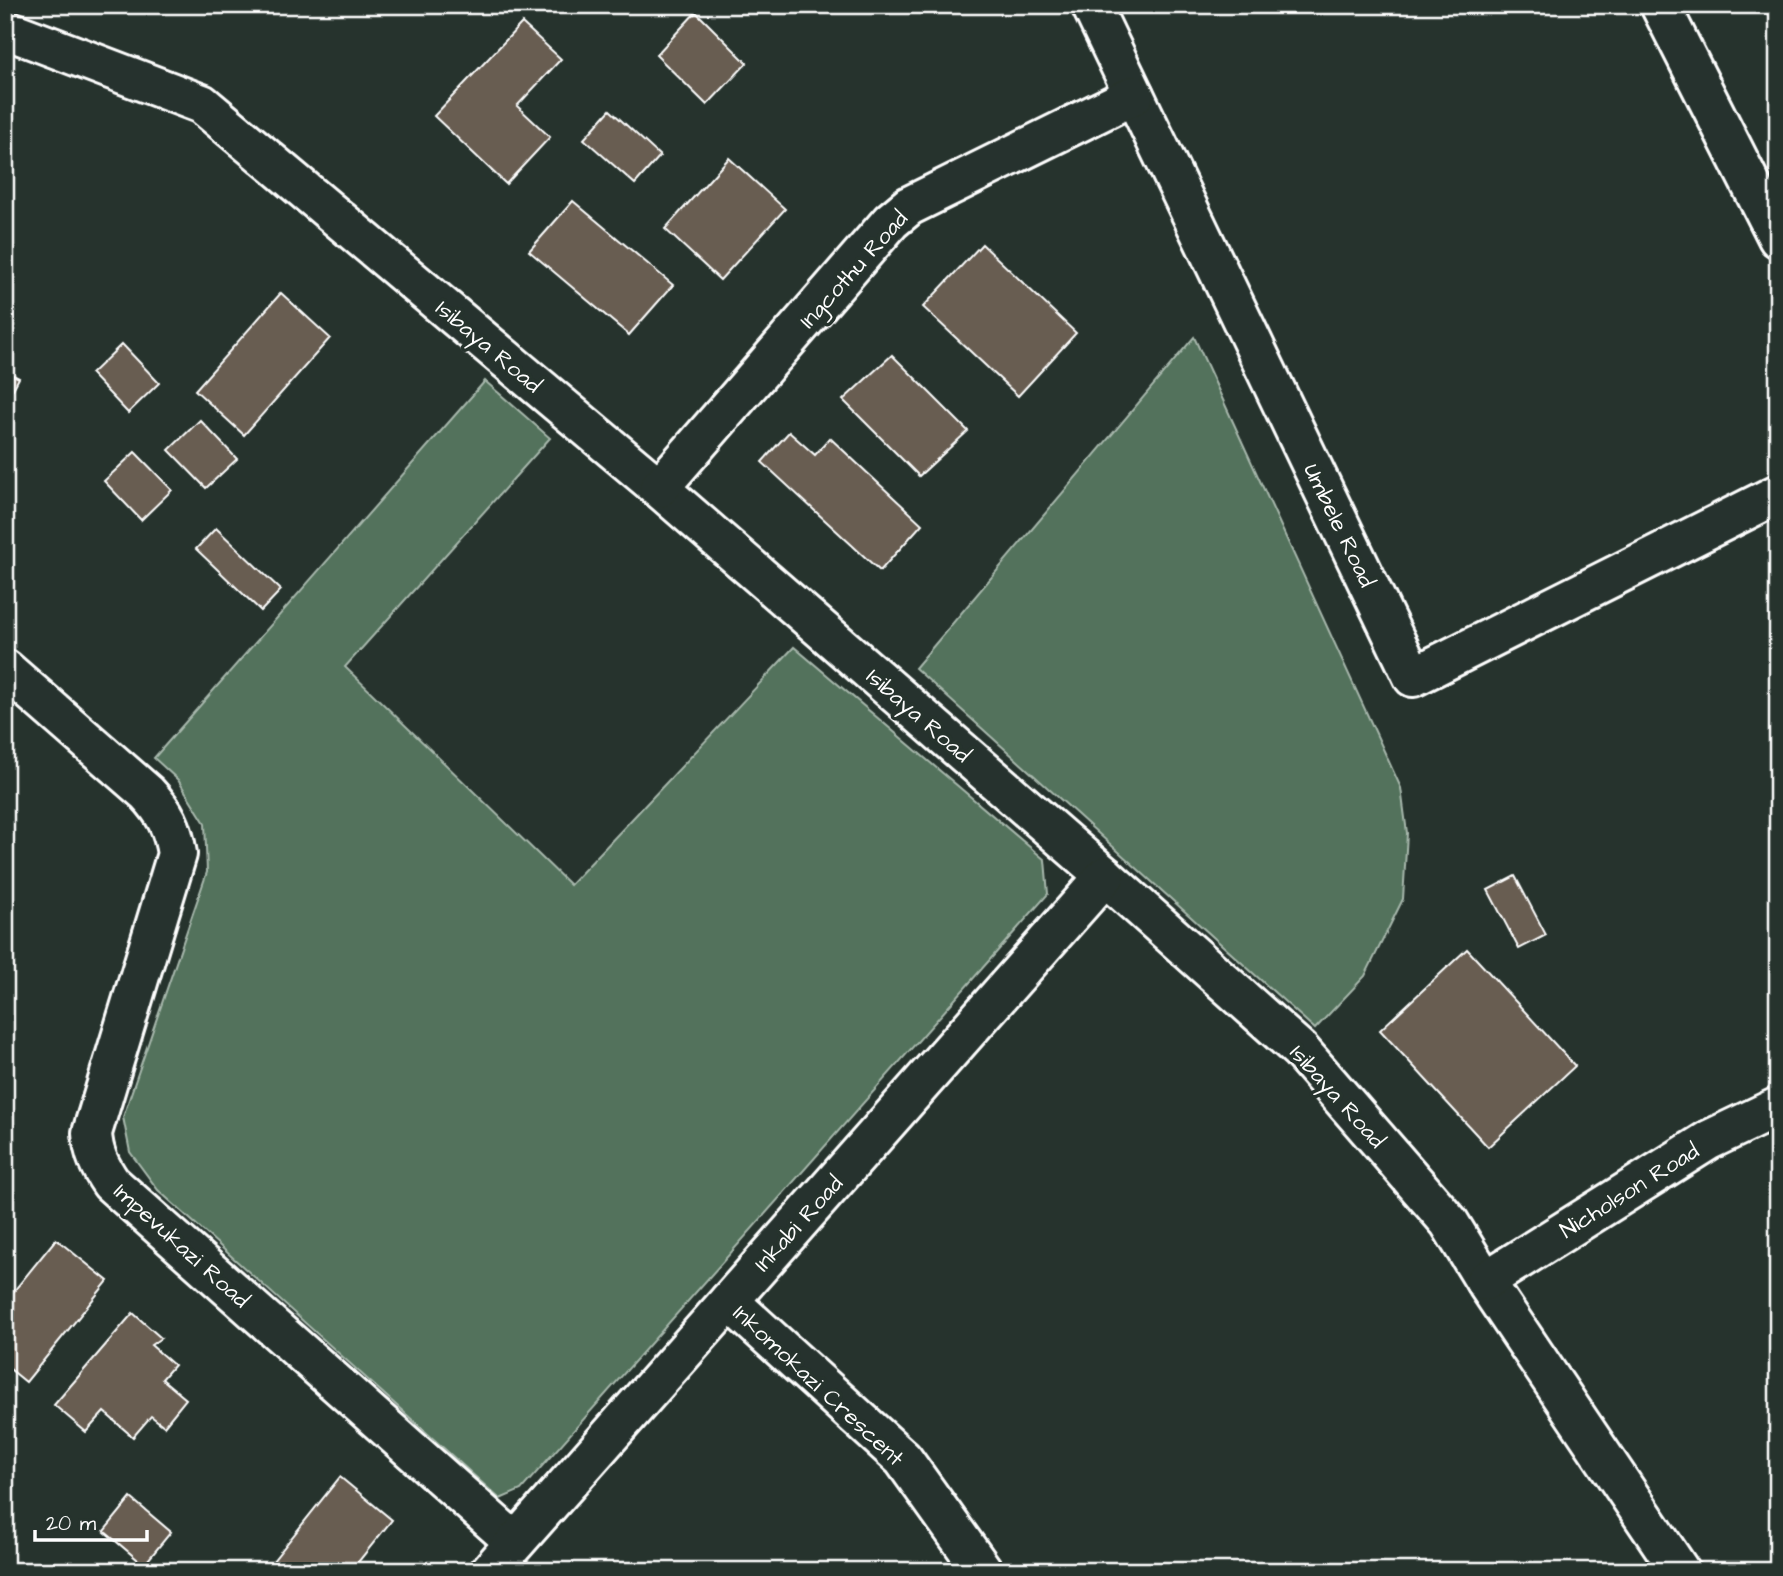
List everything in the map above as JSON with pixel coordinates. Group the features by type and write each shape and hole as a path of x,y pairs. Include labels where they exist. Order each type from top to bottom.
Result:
{"street":[{"name":"Umbele Road","path":"1091,5 1413,677 1778,494"},
{"path":"1660,5 1778,238"},
{"name":"Isibaya Road","path":"5,29 202,104 659,488 1105,876 1300,1050 1449,1222 1485,1281 1680,1571"},
{"name":"Ingcothu Road","path":"659,488 891,221 909,206 1134,95"},
{"name":"Impevukazi Road","path":"5,669 147,793 159,806 174,836 177,854 92,1133 93,1149 101,1168 111,1183 515,1542"},
{"name":"Inkabi Road","path":"490,1571 1105,876"},
{"name":"Nicholson Road","path":"1485,1281 1709,1140 1778,1107"},
{"name":"Inkomokazi Crescent","path":"729,1301 903,1459 983,1571"}],"green space":[{"path":"1194,337 1401,788 1407,833 1403,899 1365,976 1315,1029 915,668"},
{"path":"485,381 550,438 345,667 570,885 794,647 1045,860 1048,894 521,1490 500,1499 158,1190 130,1152 123,1117 207,872 205,823 178,780 154,758"}],"building":[{"path":"696,12 747,63 707,105 656,55"},
{"path":"522,23 561,59 517,106 550,137 506,184 434,116"},
{"path":"610,110 660,156 635,184 584,139"},
{"path":"729,158 785,209 720,280 665,229"},
{"path":"573,201 673,285 629,335 529,251"},
{"path":"982,244 1076,333 1018,396 923,307"},
{"path":"281,293 330,338 244,435 195,390"},
{"path":"122,344 159,383 128,413 91,374"},
{"path":"892,355 968,431 919,476 843,400"},
{"path":"5,371 19,378 5,404"},
{"path":"200,420 237,459 206,488 169,450"},
{"path":"789,432 815,455 830,438 922,524 880,571 762,462"},
{"path":"135,452 172,490 141,520 104,481"},
{"path":"216,528 281,590 261,611 196,549"},
{"path":"1515,876 1546,935 1519,949 1488,890"},
{"path":"1467,949 1575,1066 1488,1147 1380,1030"},
{"path":"56,1239 108,1281 26,1382 5,1365 5,1302"},
{"path":"133,1313 161,1338 151,1345 174,1365 162,1379 186,1399 164,1426 151,1416 133,1437 104,1412 86,1432 54,1405"},
{"path":"340,1477 392,1520 351,1571 265,1571"},
{"path":"131,1498 171,1532 144,1565 104,1531"}]}
